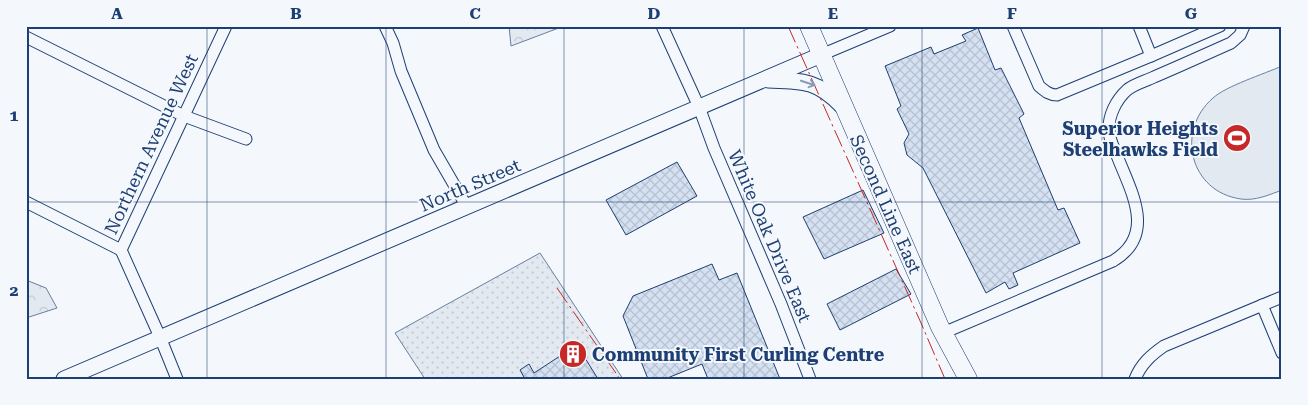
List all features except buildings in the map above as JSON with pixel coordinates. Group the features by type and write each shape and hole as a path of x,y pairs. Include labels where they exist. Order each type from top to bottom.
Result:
{"highway":[{"name":"Second Line East","path":"808,26 943,333 968,379"}],"main road":[{"name":"North Street","path":"64,379 821,55"},
{"path":"762,80 800,81 811,84 831,94 845,110"}],"street":[{"name":"Northern Avenue West","path":"121,250 226,26"},
{"path":"385,26 393,43 401,71 434,150 466,207"},
{"name":"White Oak Drive East","path":"662,26 699,107 714,148 781,304 810,379"},
{"name":"North Street","path":"821,55 890,26"},
{"path":"1013,26 1039,86 1052,95 1151,56 1220,26"},
{"path":"1139,26 1151,56"},
{"path":"943,333 1124,255 1132,244 1138,230 1139,216 1110,137 1109,125 1116,104 1129,88 1232,43 1240,35 1244,26"},
{"path":"26,38 184,116 246,139"},
{"path":"26,202 121,250 177,379"},
{"path":"1135,379 1138,370 1150,356 1164,346 1282,297"},
{"path":"1262,305 1282,353"}],"green space":[{"path":"509,26 564,26 511,46"},
{"name":"Superior Heights Steelhawks Field","path":"1282,66 1282,190 1251,199 1241,199 1224,194 1210,185 1200,173 1194,158 1192,143 1194,127 1201,112 1213,98 1236,85"},
{"path":"540,253 623,379 425,379 395,333"},
{"path":"26,280 46,288 57,308 26,318"}],"power":[{"path":"788,26 945,379"},
{"path":"557,288 620,379"}],"place":[{"name":"Superior Heights Steelhawks Field","path":"1237,138"},
{"name":"Community First Curling Centre","path":"573,354"}]}
